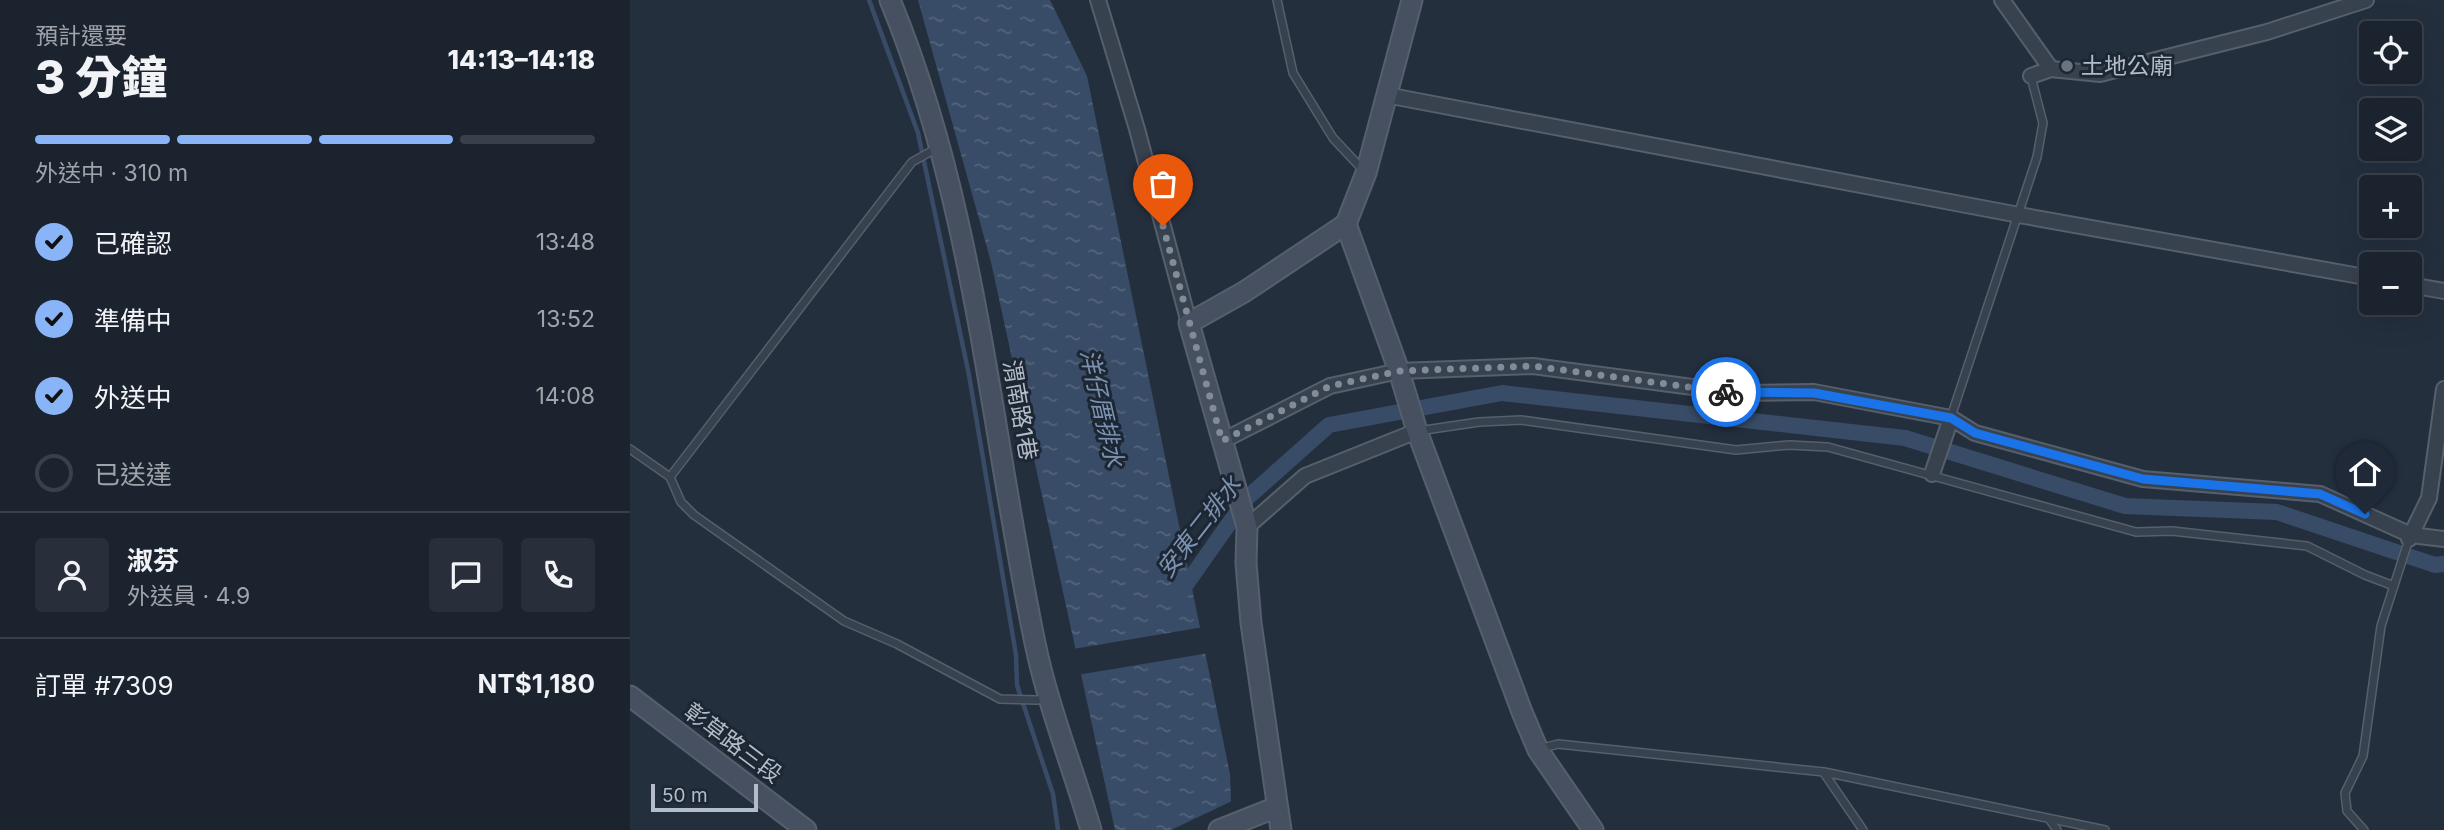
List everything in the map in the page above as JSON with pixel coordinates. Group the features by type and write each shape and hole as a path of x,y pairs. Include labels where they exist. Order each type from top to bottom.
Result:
{"street":[{"name":"渭南路1巷","path":"890,0 903,31 940,146 974,287 1035,645 1091,830"},
{"path":"1098,0 1137,129 1247,527 1246,563 1251,623 1280,830"},
{"path":"1189,323 1244,292 1346,224 1366,173 1412,0"},
{"path":"2002,0 2040,73 2099,74 2267,32 2366,0"},
{"path":"1386,94 2019,215 2359,276"},
{"path":"1346,224 1416,426 1538,750 1593,830"},
{"path":"2422,287 2444,292"},
{"path":"1224,450 1330,386 1533,366 1738,393 1814,393 1949,423 1975,433 2143,479 2320,494 2410,537 2444,539"},
{"path":"2410,537 2429,498 2444,389"},
{"path":"1932,474 1949,423"},
{"path":"1247,527 1305,475 1416,426"},
{"name":"彰草路三段","path":"630,696 806,830"},
{"path":"1219,830 1277,807"},
{"path":"1273,830 1277,807"}],"lane":[{"path":"1277,0 1293,73 1333,138 1366,173"},
{"path":"1949,423 2037,157 2043,123 2040,73"},
{"path":"670,477 912,162 940,146"},
{"path":"1416,426 1521,420 1736,450 1789,445 1828,447 2136,532 2172,531 2307,546 2365,575 2394,586"},
{"path":"630,449 670,477 681,502 694,515 844,621 897,644 1000,699 1037,700 1050,697"},
{"path":"2364,830 2347,811 2345,793 2363,756 2381,626 2410,537"},
{"path":"1538,750 1558,744 1824,772 2105,830"},
{"path":"1824,772 1863,830"},
{"path":"2050,820 2057,830"}],"water":[{"name":"洋仔厝排水","path":"918,0 1050,0 1087,76 1230,774 1232,830 1115,830 991,262"}],"pier":[{"path":"1204,627 1209,653 1077,675 1073,649"},
{"path":"1234,800 1235,830 1171,830"}],"waterway":[{"path":"869,0 918,133 969,375 1016,655 1017,685 1053,794 1058,830"},
{"name":"安東二排水","path":"1178,596 1247,498 1329,425 1502,393 1905,438 2125,506 2277,512 2435,565 2444,564"}],"way so far":[{"path":"1163,226 1222,441 1330,386 1399,371 1533,366 1726,392"}],"place":[{"name":"土地公廟","path":"2067,66"}],"route":[{"path":"1726,392 1814,393 1951,418 1975,433 2143,479 2320,494 2365,514"}]}
